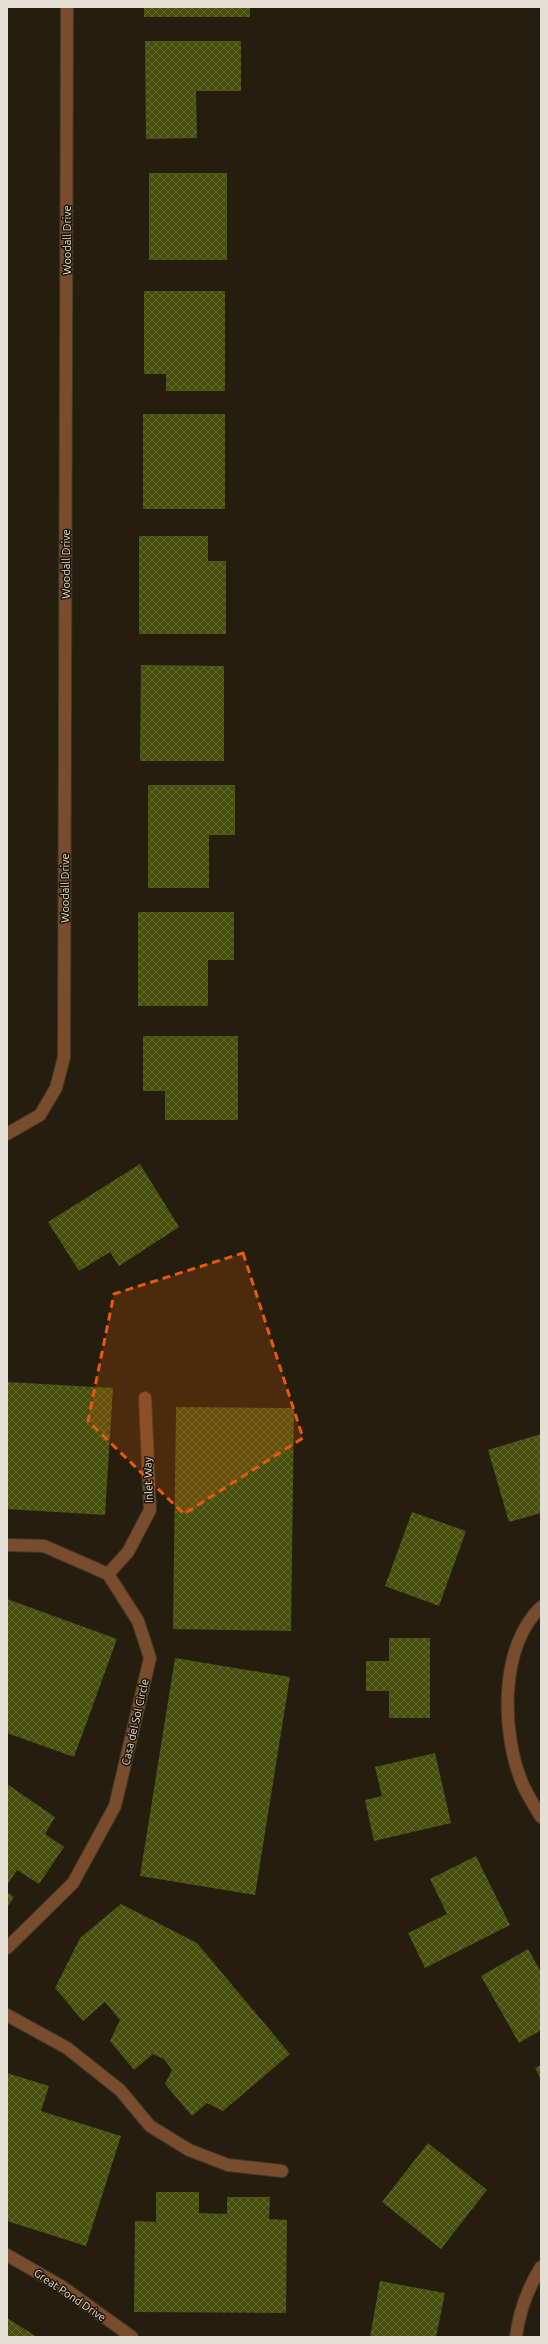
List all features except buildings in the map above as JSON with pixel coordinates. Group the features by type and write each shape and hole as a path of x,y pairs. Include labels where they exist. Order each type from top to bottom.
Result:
{"street":[{"name":"Woodall Drive","path":"7,1134 40,1115 56,1088 64,1057 67,7"},
{"name":"Inlet Way","path":"108,1574 128,1552 150,1510 145,1398"},
{"path":"7,1545 44,1546 108,1574"},
{"name":"Casa del Sol Circle","path":"7,1948 73,1883 115,1806 150,1658 138,1621 108,1574"},
{"path":"541,1607 528,1619 512,1655 508,1701 511,1745 523,1785 541,1817"},
{"path":"7,2015 67,2048 120,2090 150,2126 189,2150 228,2165 282,2171"},
{"name":"Great Pond Drive","path":"7,2255 61,2286 132,2337"},
{"path":"516,2337 518,2320 532,2281 541,2267"}],"highlighted area":[{"path":"243,1253 303,1438 184,1514 88,1421 114,1294"}]}
